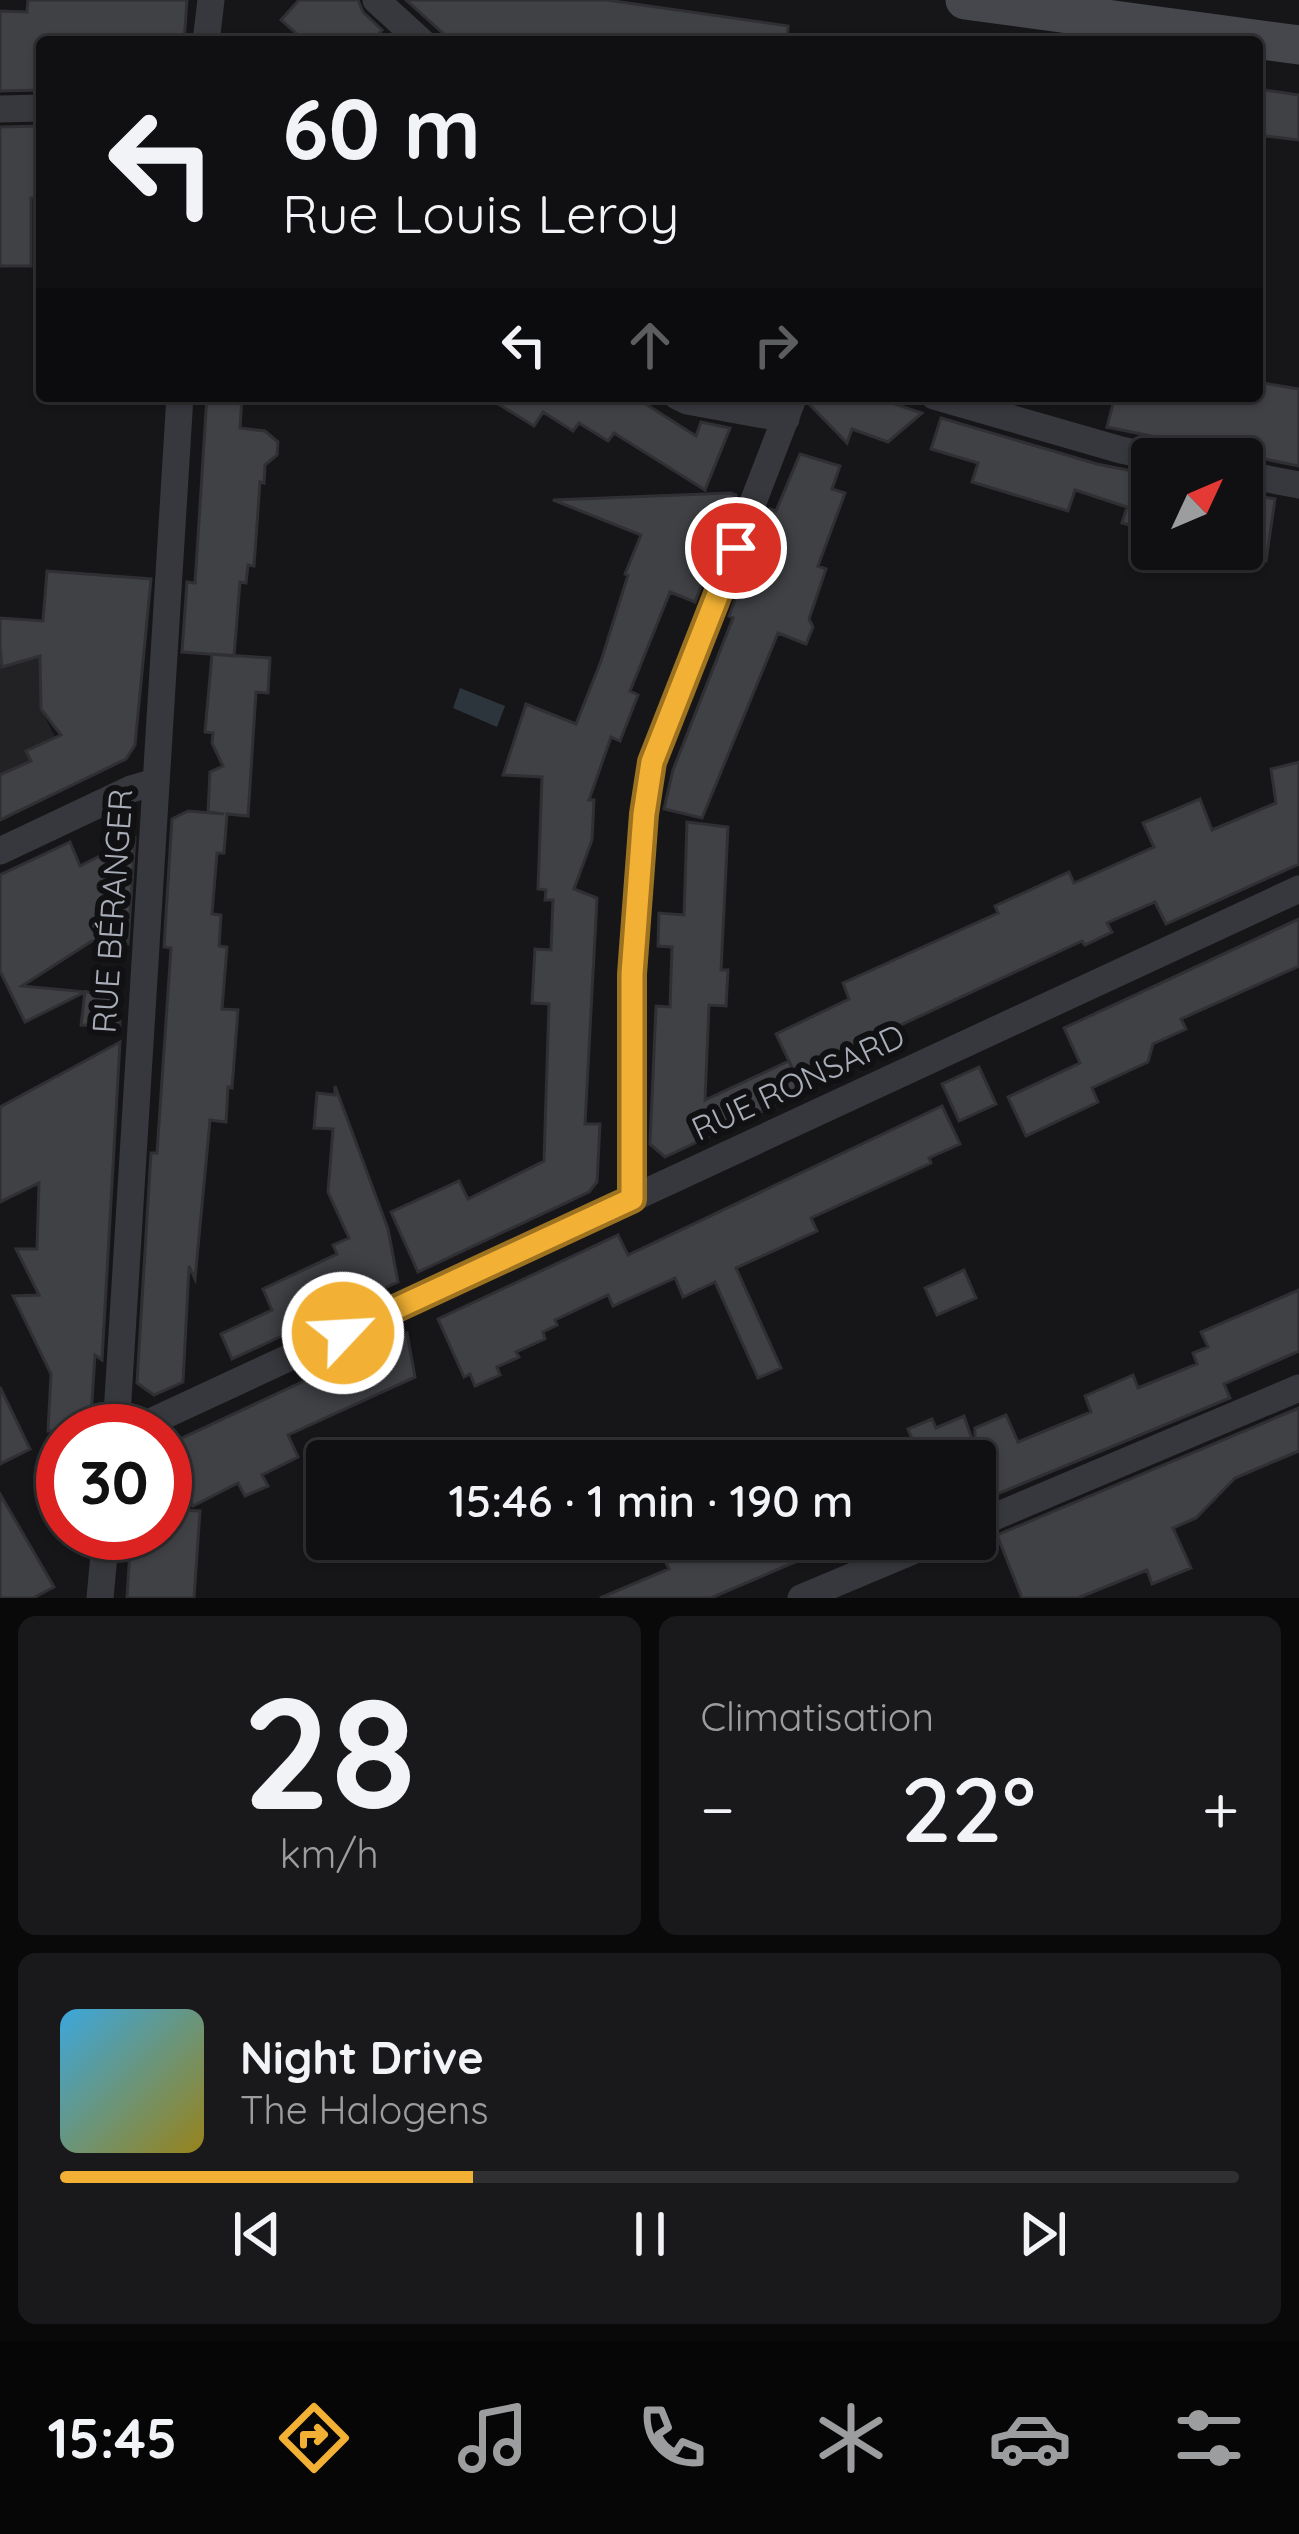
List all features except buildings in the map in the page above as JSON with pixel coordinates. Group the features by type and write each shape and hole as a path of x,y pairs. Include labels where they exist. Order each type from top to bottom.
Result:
{"main road":[{"path":"965,0 1157,13 1259,36"},
{"path":"1263,37 1299,45"}],"street":[{"path":"207,36 212,0"},
{"path":"376,0 415,36"},
{"path":"0,109 36,108"},
{"name":"RUE BÉRANGER","path":"118,1404 181,402"},
{"path":"632,1199 632,974 652,762 790,407 704,402"},
{"path":"955,402 1131,452"},
{"path":"1263,478 1299,485"},
{"path":"0,851 130,789 155,782"},
{"name":"RUE RONSARD","path":"188,1404 1299,889"},
{"path":"996,1516 1299,1388"},
{"path":"100,1598 104,1560"},
{"path":"801,1598 891,1560"}],"shaded area":[{"path":"0,618 38,621 41,709 77,782 0,820"},
{"path":"460,688 505,706 497,727 453,708"}],"route":[{"path":"343,1333 632,1199 632,974 652,762 736,548"}]}
